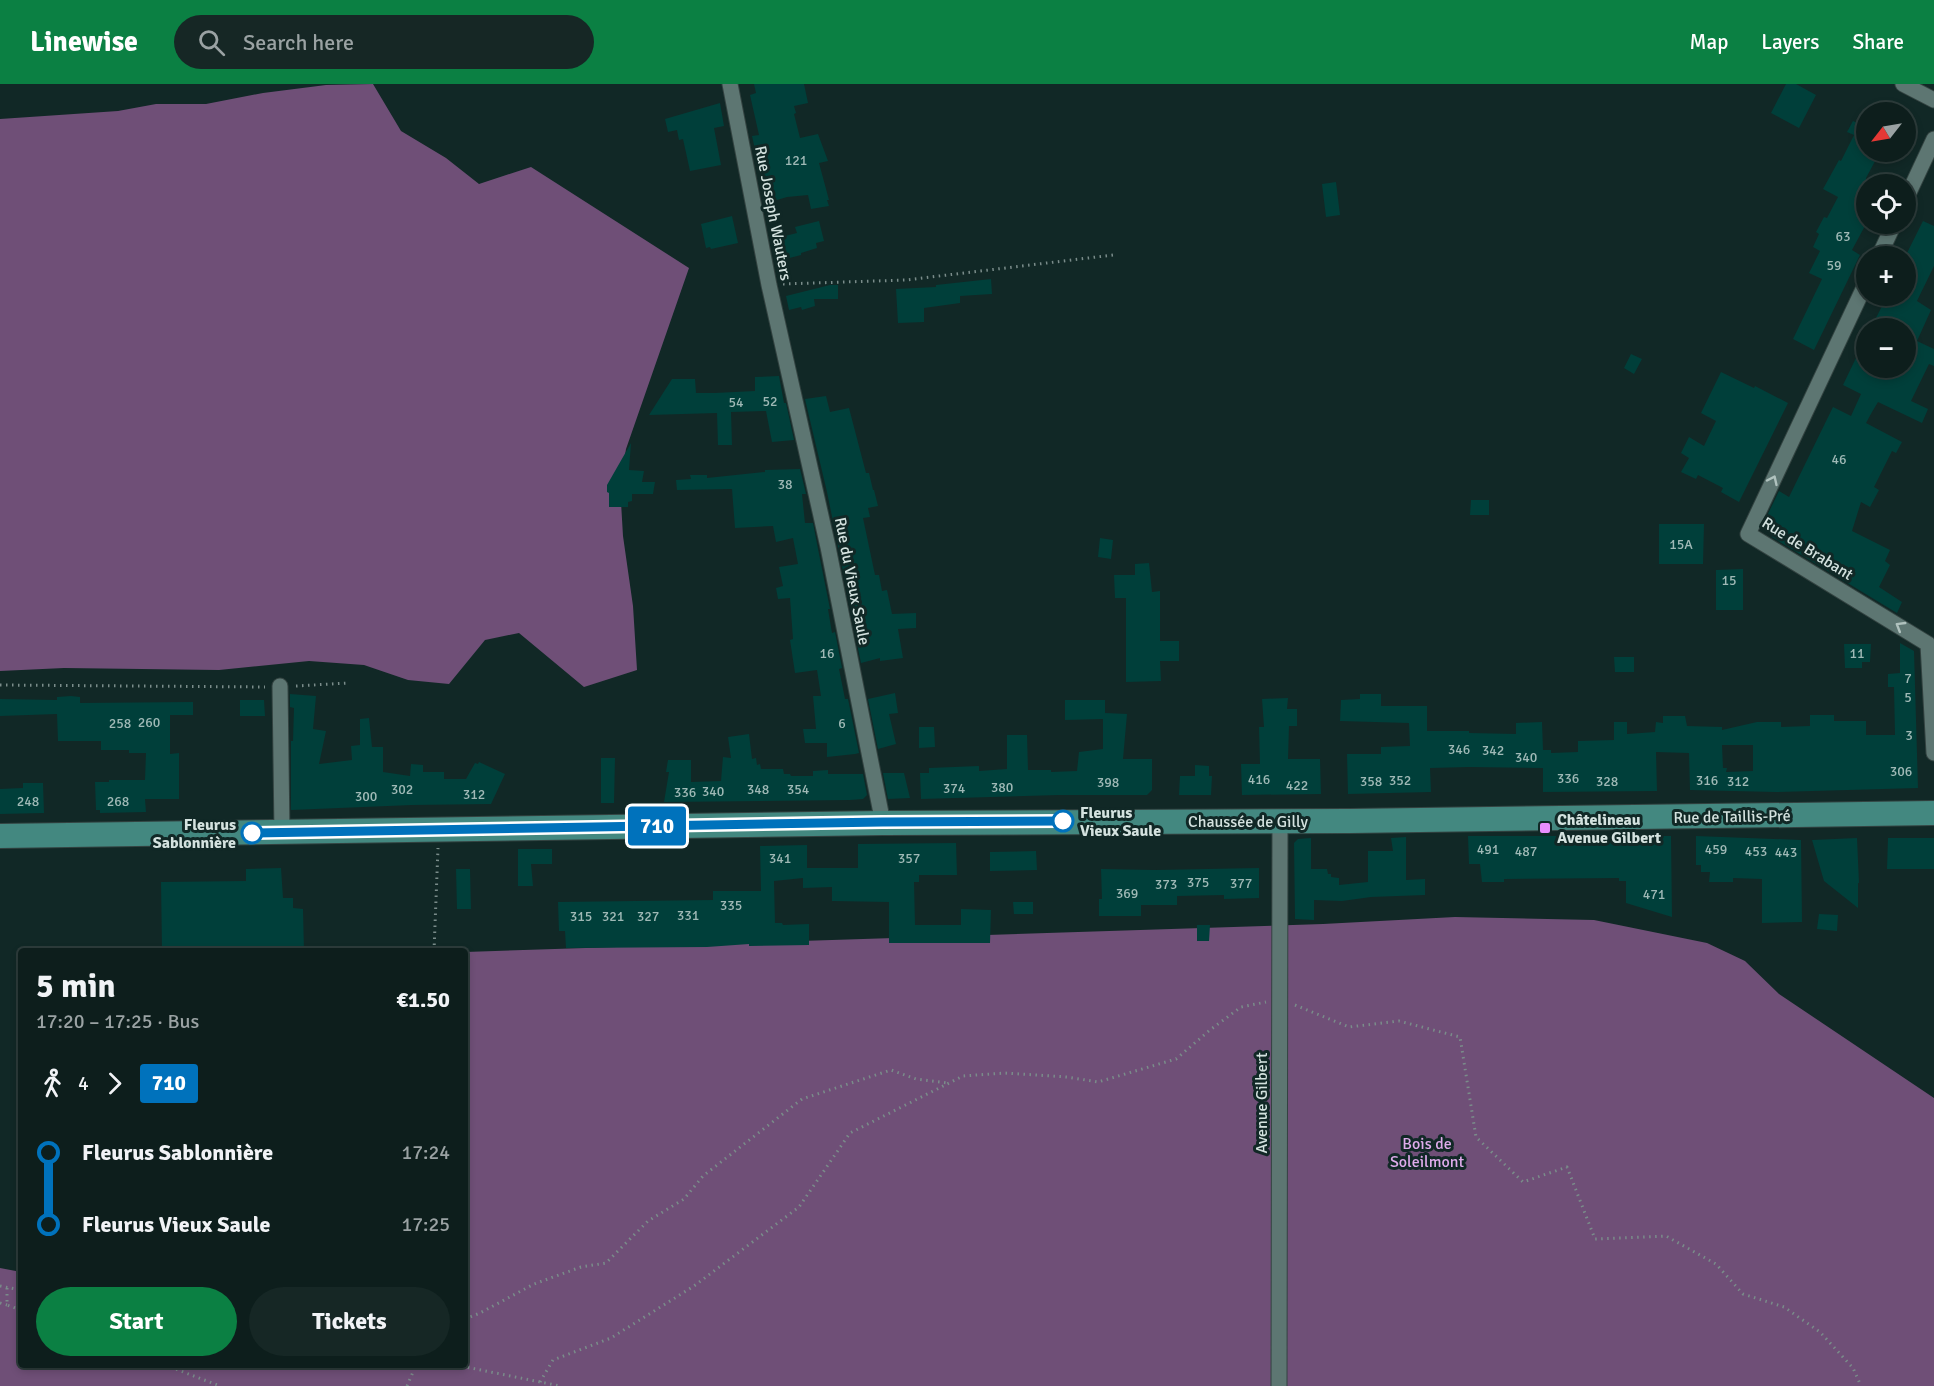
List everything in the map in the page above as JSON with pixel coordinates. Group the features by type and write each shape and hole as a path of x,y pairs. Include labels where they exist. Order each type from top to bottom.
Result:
{"main road":[{"name":"Rue de Taillis-Pré","path":"1350,821 1934,813"},
{"name":"Chaussée de Gilly","path":"0,836 882,822 1350,821"}],"street":[{"name":"Rue Joseph Wauters","path":"730,84 784,348"},
{"path":"1903,84 1934,100"},
{"path":"1916,177 1934,139"},
{"name":"Rue de Brabant","path":"1856,305 1748,534 1928,644 1934,753"},
{"name":"Rue du Vieux Saule","path":"784,348 828,547 882,822"},
{"path":"280,686 282,833"},
{"name":"Avenue Gilbert","path":"1279,1386 1280,820"}],"path":[{"path":"770,285 906,280 1113,255"},
{"path":"0,685 280,686 348,683"},
{"path":"434,948 439,830"},
{"path":"540,1382 554,1360 611,1338 694,1286 799,1208 850,1133 963,1076 1005,1073 1067,1077 1098,1082 1176,1059 1241,1007 1279,999 1349,1027 1400,1021 1460,1037 1476,1137 1523,1182 1567,1167 1594,1239 1666,1236 1716,1264 1743,1293 1784,1307 1820,1332 1853,1368 1861,1386"},
{"path":"468,1318 534,1284 581,1267 606,1263 648,1221 684,1199 703,1176 802,1099 891,1070 916,1079 948,1083"},
{"path":"0,1286 18,1290"},
{"path":"7,1288 7,1305"},
{"path":"0,1303 18,1309"},
{"path":"468,1367 560,1386"},
{"path":"173,1368 220,1386"},
{"path":"407,1386 415,1368"}],"green space":[{"path":"373,84 401,131 446,158 479,184 531,167 689,268 626,449 620,485 623,536 633,606 637,670 584,687 519,633 485,640 449,684 408,680 364,665 309,661 219,670 64,668 0,671 0,119 118,111 156,104 206,104 263,93 326,85"},
{"name":"Bois de Soleilmont","path":"1455,917 1594,920 1707,943 1745,961 1779,994 1934,1098 1934,1386 0,1386 0,1268 18,1271 18,1368 468,1368 468,952 1323,924"}],"building":[{"path":"754,84 804,84 808,103 794,106 796,113 794,114 800,138 818,134 828,161 819,163 829,206 811,209 808,195 787,197 767,203 752,136 759,135 750,95 756,93"},
{"path":"1786,84 1796,84 1816,95 1799,128 1771,113"},
{"path":"720,103 724,126 714,128 721,165 690,171 683,139 679,140 677,130 668,132 665,119"},
{"path":"1853,121 1856,122 1856,162 1875,162 1868,174 1856,174 1856,234 1861,234 1852,250 1856,252 1856,263 1814,350 1793,339 1822,279 1809,273 1820,251 1813,247 1819,234 1816,232 1824,217 1827,218 1838,197 1823,189 1854,135 1847,132"},
{"path":"1336,182 1340,215 1326,217 1322,184"},
{"path":"732,216 738,243 706,248 701,224"},
{"path":"819,221 824,241 816,243 817,248 778,261 773,239 797,233 795,227"},
{"path":"1923,221 1934,226 1934,266 1917,301 1931,310 1917,341 1934,349 1934,366 1929,364 1911,401 1928,409 1922,423 1878,402 1866,423 1902,442 1896,453 1892,451 1874,487 1879,490 1870,507 1861,502 1852,531 1890,550 1885,561 1890,565 1879,587 1902,602 1897,613 1772,537 1778,526 1765,520 1779,491 1789,497 1833,407 1851,416 1861,394 1843,385 1856,358 1856,378 1916,378 1916,318 1876,318 1882,306 1916,306 1916,246 1910,246"},
{"path":"991,279 992,294 960,296 960,303 924,308 924,322 898,323 896,289 936,287 936,285"},
{"path":"838,285 838,299 814,299 815,306 802,310 801,307 789,310 786,296"},
{"path":"1631,354 1642,359 1634,374 1624,368"},
{"path":"1721,372 1788,403 1739,502 1721,492 1723,488 1698,475 1696,479 1681,472 1689,458 1681,453 1689,437 1704,446 1716,421 1701,413"},
{"path":"779,376 794,440 772,442 766,411 731,412 732,445 718,445 717,413 649,415 672,379 695,379 696,393 715,393 755,391 755,377"},
{"path":"826,396 830,412 849,408 866,473 869,473 874,490 878,506 868,508 870,517 863,518 875,575 879,575 882,591 887,590 892,614 916,613 916,628 898,629 903,658 880,661 880,658 861,663 854,629 857,628 805,399"},
{"path":"631,443 629,470 644,471 642,482 655,482 653,494 632,494 632,501 628,502 628,507 609,507 607,485"},
{"path":"800,469 806,494 802,494 805,523 813,523 830,609 828,609 832,633 835,632 842,668 839,669 845,699 848,699 859,753 855,754 827,757 827,743 805,743 803,729 816,729 813,696 821,696 817,670 795,673 790,640 793,639 790,598 778,599 776,588 783,586 779,567 798,564 793,538 776,542 773,526 735,528 732,489 677,490 676,480 691,479 690,475 707,475 707,478 765,472 765,470"},
{"path":"1471,500 1489,500 1489,515 1470,515"},
{"path":"1659,524 1704,524 1703,564 1659,564"},
{"path":"1100,538 1113,540 1111,559 1098,557"},
{"path":"1149,563 1152,592 1160,591 1160,641 1179,641 1179,661 1160,661 1161,681 1126,682 1126,598 1115,598 1114,575 1135,575 1135,564"},
{"path":"1743,569 1743,610 1716,610 1716,570"},
{"path":"1900,643 1914,651 1918,788 1776,792 1690,790 1689,753 1656,752 1657,791 1543,792 1543,768 1469,767 1430,768 1431,792 1348,794 1347,754 1381,754 1381,747 1410,746 1409,723 1340,721 1341,700 1360,699 1360,694 1381,694 1381,706 1427,706 1427,731 1516,734 1516,723 1542,722 1543,750 1551,750 1551,753 1578,752 1578,741 1614,740 1614,722 1627,722 1627,734 1655,732 1656,722 1663,723 1663,716 1685,716 1687,726 1722,727 1722,730 1757,722 1781,722 1781,727 1810,726 1810,715 1834,715 1834,721 1866,721 1866,735 1895,735 1894,687 1888,687 1888,674 1900,673","holes":["1722,745 1753,745 1753,771 1726,772 1727,768 1723,768"]},
{"path":"1844,644 1871,644 1870,662 1862,662 1862,668 1845,668"},
{"path":"1614,657 1634,657 1634,672 1615,672"},
{"path":"895,693 898,713 889,714 896,744 878,749 868,699"},
{"path":"290,694 316,696 313,729 326,731 319,764 352,760 351,746 360,745 360,719 369,718 372,747 383,747 383,772 410,776 411,764 423,765 423,772 444,772 444,779 466,779 475,763 479,762 505,774 491,804 291,810 291,741 293,741 294,708 290,707"},
{"path":"57,697 80,697 80,703 193,702 193,715 170,715 170,754 179,753 179,799 145,799 146,812 100,813 100,810 96,810 95,782 145,780 146,753 129,753 129,750 101,750 101,741 58,741 57,714 0,716 0,699 57,700"},
{"path":"1288,698 1287,709 1297,709 1297,726 1289,726 1288,759 1320,759 1321,794 1242,795 1241,764 1260,764 1259,727 1264,727 1262,699"},
{"path":"240,700 264,700 265,716 240,716"},
{"path":"1065,700 1105,700 1105,713 1127,714 1123,759 1152,759 1152,790 1147,795 921,799 920,773 929,773 929,768 979,766 979,771 1007,769 1007,735 1027,735 1028,770 1077,771 1079,752 1103,749 1103,719 1065,720"},
{"path":"919,727 934,727 935,747 919,748"},
{"path":"749,734 752,759 756,758 757,765 760,764 761,769 783,769 784,774 791,776 813,776 813,771 828,770 828,774 863,774 867,795 863,799 850,800 664,802 669,772 666,772 668,760 691,760 691,782 721,781 723,757 731,758 728,737"},
{"path":"601,758 615,758 614,803 601,803"},
{"path":"1195,765 1209,766 1209,776 1212,776 1211,795 1179,795 1180,776 1195,776"},
{"path":"883,773 904,773 910,798 888,799"},
{"path":"23,783 43,783 44,813 0,814 0,789 23,788"},
{"path":"1468,836 1671,836 1672,917 1626,903 1626,881 1619,881 1619,878 1504,879 1504,882 1482,882 1480,864 1469,864"},
{"path":"1696,836 1801,840 1802,922 1762,923 1762,879 1733,878 1733,882 1709,882 1710,872 1701,872 1701,865 1696,865"},
{"path":"1406,837 1406,880 1425,879 1425,895 1371,897 1342,901 1314,900 1314,920 1295,919 1294,843 1298,839 1311,838 1311,869 1327,869 1331,877 1339,878 1339,885 1368,882 1368,851 1393,851 1391,838"},
{"path":"1857,838 1858,908 1824,881 1812,840"},
{"path":"1888,838 1934,838 1934,869 1887,869"},
{"path":"956,843 957,875 919,875 919,882 914,882 915,925 961,925 961,909 991,910 990,943 889,943 889,902 832,901 832,887 803,888 803,878 774,881 775,923 809,924 809,945 566,948 565,931 559,931 558,902 713,900 713,891 761,891 760,846 807,845 807,868 858,868 858,844"},
{"path":"518,849 552,849 552,864 531,864 533,886 518,886"},
{"path":"1036,851 1037,870 990,871 990,852"},
{"path":"281,868 283,898 293,898 293,908 303,909 304,948 162,948 161,882 246,881 246,869"},
{"path":"1259,868 1259,898 1224,899 1224,895 1177,896 1177,905 1141,905 1141,916 1099,916 1099,899 1102,899 1101,869"},
{"path":"456,869 470,869 471,909 457,909"},
{"path":"1013,902 1033,902 1033,914 1014,914"},
{"path":"1819,914 1838,915 1837,931 1817,929"},
{"path":"1197,925 1210,925 1209,941 1197,941"}],"bus line":[{"name":"710","path":"252,833 1063,821"}],"place":[{"name":"Fleurus Vieux Saule","path":"1063,821"},
{"name":"Châtelineau Avenue Gilbert","path":"1545,828"},
{"name":"Fleurus Sablonnière","path":"252,833"}]}
